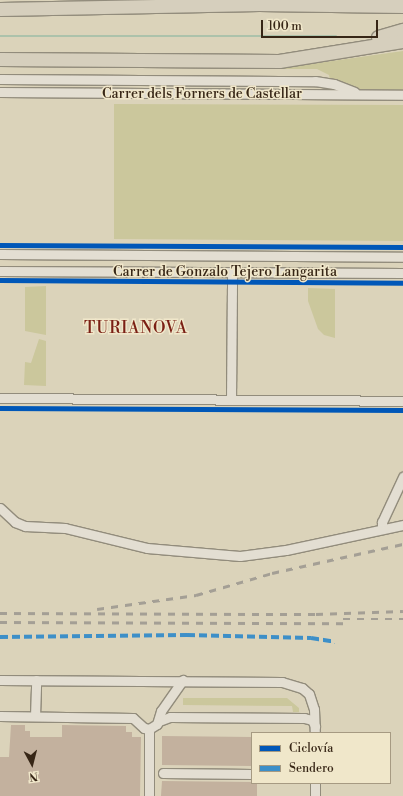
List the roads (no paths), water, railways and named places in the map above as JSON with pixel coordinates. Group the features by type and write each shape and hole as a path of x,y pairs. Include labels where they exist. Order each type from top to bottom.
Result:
{"highway":[{"path":"259,4 284,0 361,0"},
{"path":"0,9 259,4 403,6"},
{"path":"279,61 292,55 337,48 403,30"},
{"path":"0,59 279,61 403,41"}],"street":[{"path":"0,79 315,81 334,84 362,95"},
{"name":"Carrer dels Forners de Castellar","path":"0,92 403,95"},
{"name":"Carrer de Gonzalo Tejero Langarita","path":"0,254 403,257"},
{"name":"Carrer de Gonzalo Tejero Langarita","path":"0,271 403,273"},
{"path":"231,400 232,272"},
{"path":"0,398 403,401"},
{"path":"382,529 382,522 403,477"},
{"path":"0,508 15,522 25,526 65,528 147,548 240,556 286,550 403,525"},
{"path":"0,680 183,680 282,682 302,688 309,694 314,703 315,730"},
{"path":"35,716 36,680"},
{"path":"159,721 161,711 183,680"},
{"path":"0,716 133,718 144,728 149,729"},
{"path":"149,729 159,721 170,717 304,718 312,720 315,730"},
{"path":"149,729 149,796"},
{"path":"163,773 251,774"},
{"path":"315,784 315,796"}],"waterway":[{"path":"0,36 336,36"}],"railway":[{"path":"97,609 196,595 272,573 403,544"},
{"path":"0,613 316,614 403,611"},
{"path":"343,619 403,619"},
{"path":"0,622 350,623"}],"district":[{"name":"TURIANOVA","path":"136,328"}]}
